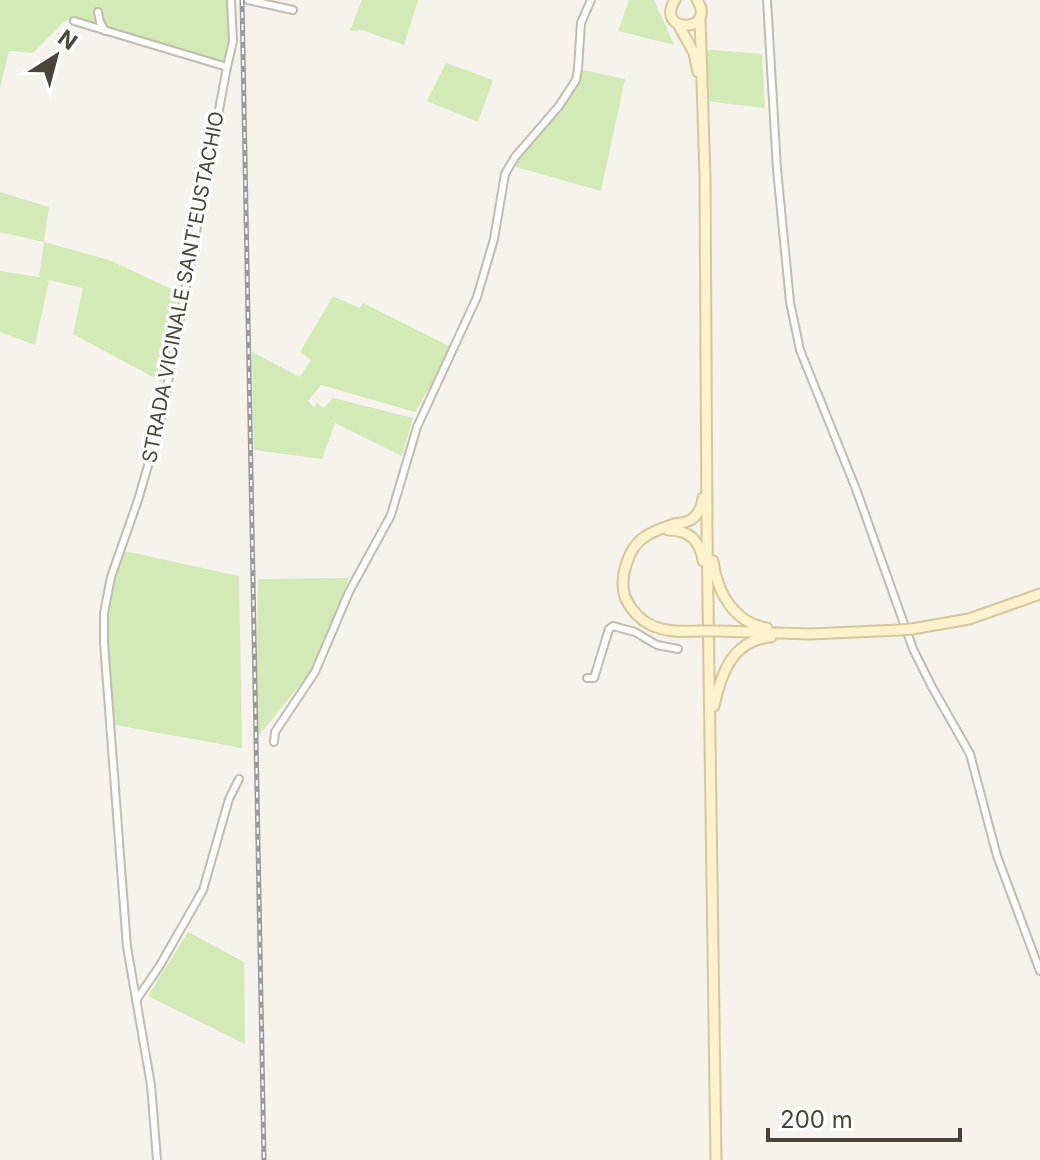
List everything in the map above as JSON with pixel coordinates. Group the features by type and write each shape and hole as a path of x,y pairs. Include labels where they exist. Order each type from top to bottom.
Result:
{"main road":[{"path":"664,0 694,53 704,119"},
{"path":"671,12 675,0"},
{"path":"700,2 716,1160"},
{"path":"678,24 693,25 700,18"},
{"path":"707,463 703,501 696,514 684,523 643,538 630,556 624,582 626,599 637,614 655,627 671,631 802,634"},
{"path":"660,530 679,530 698,544 703,555 709,610"},
{"path":"707,530 719,588 737,613 762,628 802,634"},
{"path":"710,723 726,666 751,642 802,634 912,629 969,619 1040,594"}],"street":[{"name":"STRADA VICINALE SANT'EUSTACHIO","path":"157,1160 151,1085 127,947 104,613 113,569 138,500 160,424 233,41 231,0"},
{"path":"248,0 293,10"},
{"path":"274,742 275,732 315,672 349,592 391,515 417,427 477,297 494,239 505,174 576,80 581,23 591,0"},
{"path":"767,0 778,185 790,302 800,350 856,489 913,649 970,754 997,856 1040,971"},
{"path":"98,12 105,31"},
{"path":"74,21 227,67"},
{"path":"587,678 594,678 609,629 613,626 635,632 657,645 678,649"},
{"path":"137,999 203,890 229,799 239,779"}],"green space":[{"path":"0,0 229,0 230,26 225,66 66,20 33,53 9,51 0,88"},
{"path":"362,0 418,0 404,45 362,30 350,31"},
{"path":"629,0 654,0 674,45 618,31"},
{"path":"701,49 762,54 765,108 706,101"},
{"path":"446,63 493,80 478,122 427,101"},
{"path":"578,69 625,79 601,191 509,165 556,109"},
{"path":"0,192 49,207 44,242 0,232"},
{"path":"44,242 109,260 178,292 162,382 73,334 83,288 49,280 35,345 0,332 0,271 39,277"},
{"path":"333,296 359,308 363,303 453,348 415,412 321,385 308,401 314,407 317,403 324,408 333,398 413,418 402,456 335,423 322,459 254,450 252,352 300,377 311,360 300,352"},
{"path":"120,550 239,576 242,748 110,724 105,605"},
{"path":"349,578 313,669 256,739 258,579"},
{"path":"188,932 244,962 245,1044 148,996"}],"railway":[{"path":"242,0 264,1160"}]}
